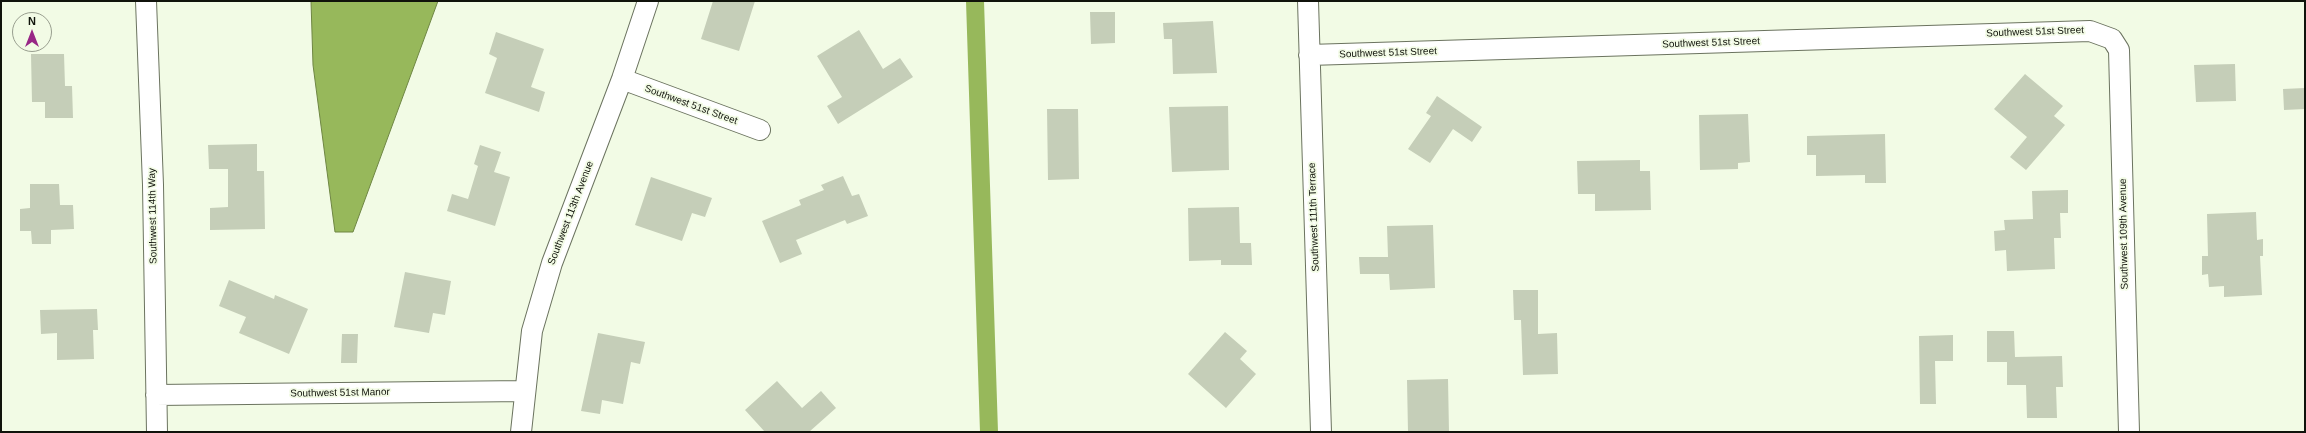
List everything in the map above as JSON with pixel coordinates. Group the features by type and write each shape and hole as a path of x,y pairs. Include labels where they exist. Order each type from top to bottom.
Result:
{"street":[{"name":"Southwest 114th Way","path":"146,1 153,185 156,432"},
{"name":"Southwest 113th Avenue","path":"521,432 524,391 532,331 552,263 622,79 648,1"},
{"name":"Southwest 111th Terrace","path":"1308,1 1321,432"},
{"name":"Southwest 51st Street","path":"1309,55 2090,31 2112,39"},
{"name":"Southwest 109th Avenue","path":"2112,39 2119,50 2128,432"},
{"name":"Southwest 51st Street","path":"622,79 760,130"},
{"name":"Southwest 51st Manor","path":"156,395 524,391"}],"shaded area":[{"path":"311,1 438,1 353,232 335,232 313,65"}],"building":[{"path":"713,1 755,1 739,51 701,39"},
{"path":"1090,12 1115,12 1115,43 1091,44"},
{"path":"1213,21 1217,73 1173,74 1172,39 1164,39 1163,23"},
{"path":"859,30 883,69 900,58 913,77 838,124 827,106 842,97 817,56"},
{"path":"496,32 544,49 531,87 545,92 539,112 485,93 497,58 489,54"},
{"path":"31,54 64,54 65,86 72,86 73,118 45,118 45,102 32,102"},
{"path":"2235,64 2236,101 2196,102 2194,65"},
{"path":"2025,74 2063,106 2054,116 2065,125 2026,170 2010,157 2027,137 1994,109"},
{"path":"2305,88 2305,109 2284,110 2283,89"},
{"path":"1437,96 1482,127 1472,142 1453,129 1430,163 1408,149 1431,116 1426,113"},
{"path":"1228,106 1229,170 1172,172 1169,107"},
{"path":"1047,109 1078,109 1079,179 1048,180"},
{"path":"1748,114 1750,162 1738,163 1738,169 1700,170 1699,115"},
{"path":"1885,134 1886,183 1865,183 1865,175 1816,176 1816,155 1807,155 1807,136"},
{"path":"257,144 257,171 264,171 265,229 210,230 210,208 228,207 228,169 209,169 208,145"},
{"path":"480,145 501,152 494,172 510,177 495,226 447,211 452,194 468,199 478,166 474,164"},
{"path":"1640,160 1640,171 1650,171 1651,210 1595,211 1595,194 1578,194 1577,161"},
{"path":"843,176 852,196 859,194 868,216 847,224 845,220 796,240 802,254 780,263 762,221 801,205 799,200 824,190 821,185"},
{"path":"651,177 712,198 705,217 692,213 682,241 635,225"},
{"path":"30,184 59,184 60,205 73,205 74,229 51,230 51,244 32,244 31,231 20,231 20,209 30,208"},
{"path":"2068,190 2068,213 2060,213 2061,238 2054,238 2055,269 2007,271 2006,250 1995,251 1994,231 2005,230 2004,220 2033,219 2032,191"},
{"path":"1239,207 1240,243 1251,243 1252,265 1221,265 1221,260 1189,261 1188,208"},
{"path":"2256,212 2257,240 2263,239 2263,256 2260,256 2262,295 2224,297 2224,286 2209,287 2208,274 2202,275 2202,256 2208,256 2207,214"},
{"path":"1433,225 1435,288 1390,290 1389,274 1360,274 1359,257 1388,257 1387,226"},
{"path":"405,272 451,281 445,315 433,313 429,333 394,327"},
{"path":"229,280 274,299 275,295 308,309 289,354 239,333 246,317 219,306"},
{"path":"1513,290 1538,290 1538,334 1557,333 1558,374 1523,375 1521,320 1514,320"},
{"path":"97,309 98,330 93,330 94,359 57,360 57,333 41,334 40,310"},
{"path":"1987,331 2014,331 2015,357 2062,356 2063,387 2056,387 2057,418 2027,418 2026,385 2007,385 2007,362 1987,362"},
{"path":"1225,332 1247,351 1240,359 1256,374 1226,408 1188,374"},
{"path":"598,333 645,342 640,364 631,362 623,404 602,400 600,414 581,411"},
{"path":"342,334 358,334 357,363 341,363"},
{"path":"1953,335 1953,361 1935,361 1936,404 1920,404 1919,336"},
{"path":"1448,379 1449,432 1408,432 1407,380"},
{"path":"777,381 802,408 821,391 836,408 809,432 765,432 745,410"}],"waterway":[{"path":"975,1 989,432"}]}
